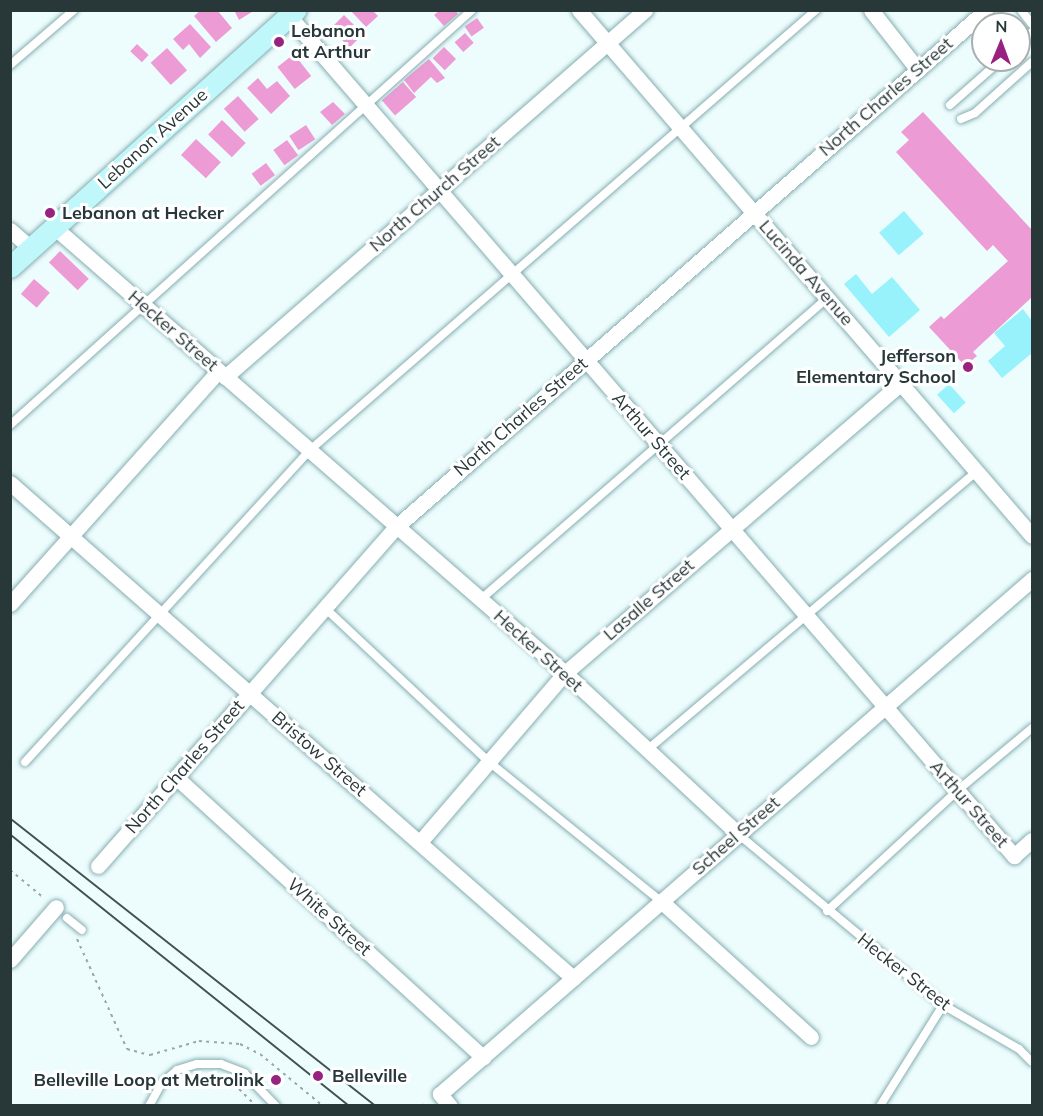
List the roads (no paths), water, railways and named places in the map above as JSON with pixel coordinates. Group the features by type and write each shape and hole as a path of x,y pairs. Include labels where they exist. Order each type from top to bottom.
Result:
{"main road":[{"name":"Lebanon Avenue","path":"10,267 292,13"}],"street":[{"name":"Lucinda Avenue","path":"579,10 1032,536"},
{"name":"North Church Street","path":"10,604 221,374 439,190 645,10"},
{"path":"871,10 918,70"},
{"name":"North Charles Street","path":"98,866 396,526 986,10"},
{"name":"Arthur Street","path":"292,13 365,104 1014,856 1032,840"},
{"name":"Hecker Street","path":"54,227 565,674 738,834"},
{"path":"10,230 31,248"},
{"name":"Lasalle Street","path":"420,842 565,674 901,382"},
{"name":"Bristow Street","path":"10,483 573,978"},
{"name":"Scheel Street","path":"445,1100 483,1057 1032,579"},
{"name":"White Street","path":"176,777 483,1057"},
{"path":"662,902 811,1037"},
{"path":"10,960 61,912"}],"lane":[{"path":"10,65 74,10"},
{"path":"10,425 142,304 472,10"},
{"path":"25,762 161,616 310,450 816,10"},
{"path":"1021,10 1032,24"},
{"path":"962,118 975,113 1032,62"},
{"path":"950,105 987,72"},
{"path":"480,600 827,298"},
{"path":"647,750 977,471"},
{"path":"325,608 489,762 662,902"},
{"path":"827,911 957,791 1032,728"},
{"name":"Hecker Street","path":"738,834 827,911 943,1005 1019,1049 1032,1062"},
{"path":"61,912 82,930"},
{"path":"880,1106 943,1005"},
{"path":"149,1106 161,1084 177,1070 197,1064 220,1064 244,1073 276,1106"}],"tram line":[{"path":"10,818 376,1106"},
{"path":"10,834 349,1106"}],"place":[{"name":"Lebanon at Arthur","path":"279,42"},
{"name":"Lebanon at Hecker","path":"50,213"},
{"name":"Jefferson Elementary School","path":"968,367"},
{"name":"Belleville","path":"318,1076"},
{"name":"Belleville Loop at Metrolink","path":"276,1080"}]}
